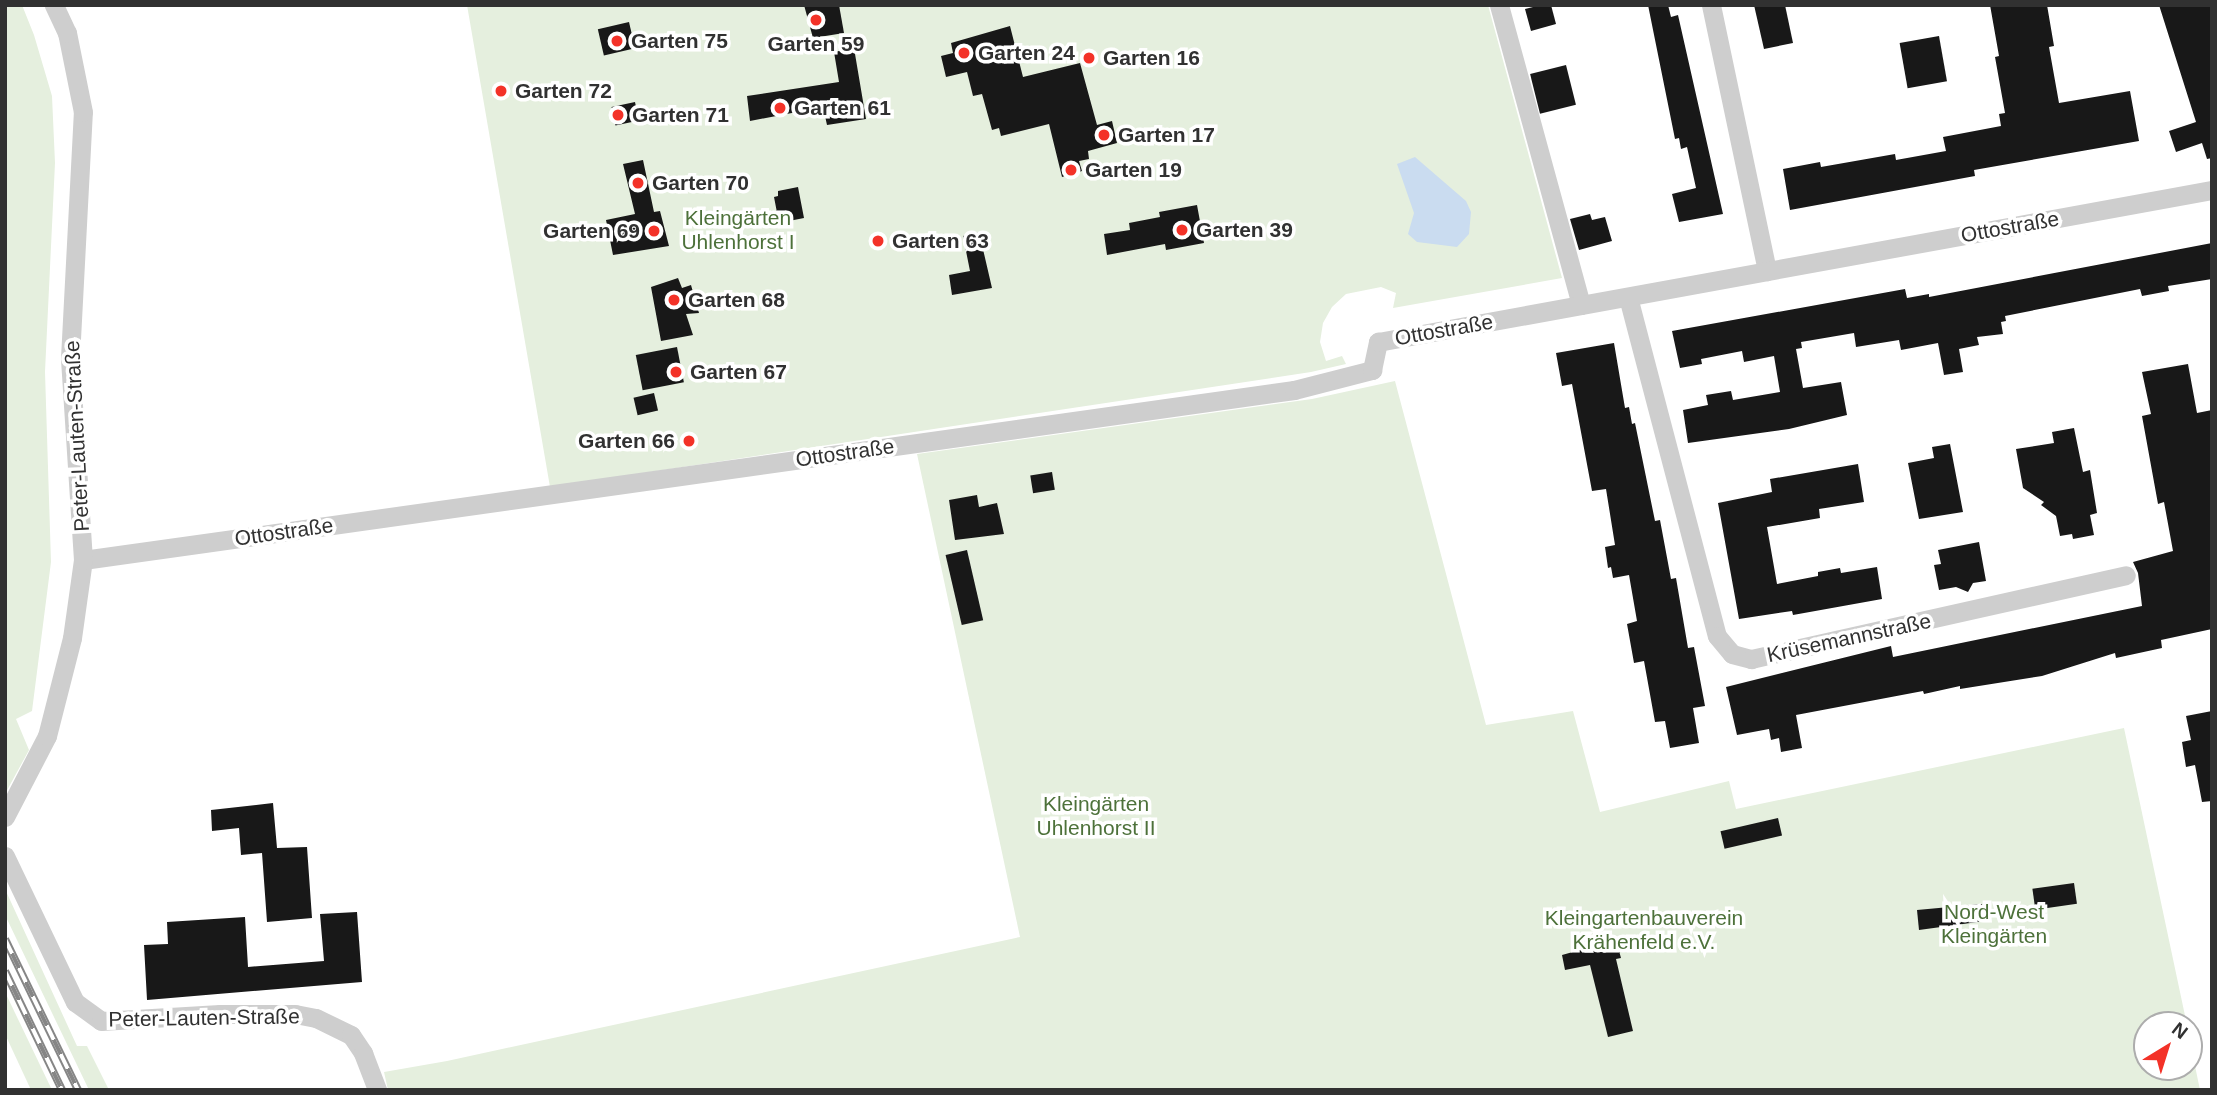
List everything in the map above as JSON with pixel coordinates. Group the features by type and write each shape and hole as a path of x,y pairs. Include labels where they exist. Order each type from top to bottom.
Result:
{"street":[{"name":"Peter-Lauten-Straße","path":"5,817 47,736 72,638 83,560 69,358 83,112 67,33 54,5"},
{"path":"1499,5 1581,305"},
{"path":"1711,5 1767,271"},
{"name":"Ottostraße","path":"83,560 1294,390 1372,370 1378,342 2212,190"},
{"name":"Krüsemannstraße","path":"1628,297 1717,636 1732,654 1751,659 2126,575"},
{"name":"Peter-Lauten-Straße","path":"5,856 75,1002 101,1021 220,1014 295,1014 316,1018 351,1035 363,1053 377,1090"}],"green space":[{"path":"5,5 22,5 34,35 52,96 55,163 45,372 51,562 32,711 16,719 29,750 5,794"},
{"name":"Kleingärten Uhlenhorst I","path":"467,5 1488,5 1562,278 1393,308 1396,293 1381,287 1346,294 1332,307 1323,323 1320,342 1326,361 1342,356 1346,364 1311,372 550,487"},
{"path":"1395,381 1486,725 1573,711 1600,812 1729,781 1736,809 2124,728 2184,1011 2133,1011 2133,1081 2198,1081 2200,1090 388,1090 384,1072 447,1061 1020,937 917,454 1312,399"},
{"path":"5,889 77,1046 87,1046 109,1090 89,1090 5,915"},
{"path":"5,992 52,1090 31,1090 5,1034"}],"water":[{"path":"1415,157 1466,201 1471,212 1469,234 1457,247 1417,242 1408,234 1414,213 1397,164"}],"building":[{"name":"Garten 59","path":"804,5 839,5 844,33 813,38"},
{"path":"1551,5 1556,24 1531,31 1525,9"},
{"path":"1648,5 1668,5 1671,17 1678,15 1723,214 1679,222 1672,194 1696,188 1687,147 1681,149 1679,138 1675,139"},
{"path":"1754,5 1785,5 1793,43 1764,49"},
{"path":"1990,5 2047,5 2054,46 2049,47 2059,103 2130,91 2139,141 1974,170 1975,176 1790,210 1783,169 1820,162 1821,167 1895,154 1896,160 1946,151 1943,137 2001,126 1999,114 2005,113 1995,57 1999,56"},
{"path":"2159,5 2212,5 2212,158 2207,159 2202,143 2176,152 2169,131 2196,122"},
{"name":"Garten 75","path":"629,22 635,48 604,56 598,29"},
{"path":"1010,26 1023,77 1080,63 1097,125 1112,121 1117,143 1088,151 1089,159 1079,161 1082,171 1062,177 1049,124 1001,136 999,128 992,130 982,94 973,96 967,72 946,77 941,56 953,53 951,43"},
{"path":"1939,36 1947,81 1908,88 1900,43"},
{"name":"Garten 61","path":"854,48 866,119 827,125 823,107 750,121 747,96 839,82 834,52"},
{"path":"1566,65 1576,105 1540,114 1530,74"},
{"name":"Garten 71","path":"635,102 639,121 615,126 612,107"},
{"path":"643,160 654,212 660,211 669,246 613,255 606,220 635,214 623,164"},
{"path":"798,187 804,218 779,223 774,197 778,196 778,191"},
{"path":"1197,205 1204,243 1166,250 1165,244 1107,255 1104,234 1130,230 1129,223 1160,217 1159,212"},
{"path":"1590,214 1592,220 1605,217 1612,241 1579,250 1570,219"},
{"path":"979,232 992,288 952,295 949,275 970,271 963,236"},
{"path":"2212,243 2212,279 2168,286 2169,291 2142,296 2140,289 2005,316 2006,321 2001,322 2003,334 1977,337 1979,345 1959,349 1963,372 1944,375 1938,343 1901,350 1899,340 1856,347 1854,333 1801,342 1802,348 1796,349 1803,388 1841,382 1847,415 1789,429 1688,443 1683,410 1708,405 1706,395 1731,391 1733,400 1780,392 1774,356 1744,362 1742,351 1701,359 1702,364 1680,368 1672,331 1905,289 1907,298 1929,294 1929,297"},
{"name":"Garten 68","path":"678,278 682,288 691,285 699,313 686,314 693,335 661,341 651,287"},
{"path":"1614,343 1625,408 1629,407 1632,424 1635,423 1655,521 1660,520 1671,579 1676,578 1688,648 1694,647 1705,706 1693,708 1699,743 1670,748 1665,721 1655,722 1644,661 1634,663 1627,624 1637,621 1629,575 1613,578 1611,567 1608,568 1605,547 1615,545 1606,489 1592,491 1572,384 1562,386 1556,353"},
{"path":"677,347 684,382 643,390 636,355"},
{"path":"2188,364 2197,413 2212,410 2212,629 2161,640 2162,648 2116,658 2115,653 2042,676 1960,689 1960,686 1924,694 1923,691 1796,715 1802,748 1781,752 1779,738 1771,740 1769,729 1737,735 1726,687 1891,646 1893,657 2142,606 2138,573 2133,562 2173,551 2164,502 2158,504 2142,416 2151,414 2142,372"},
{"path":"654,393 658,411 638,415 634,398"},
{"path":"2074,428 2083,472 2090,470 2097,513 2090,515 2094,535 2073,539 2072,534 2060,536 2056,516 2041,505 2044,502 2023,488 2016,449 2054,443 2052,432"},
{"path":"1950,444 1963,512 1919,519 1908,463 1934,458 1932,447"},
{"path":"1858,464 1864,502 1819,509 1820,518 1767,527 1777,584 1818,576 1818,572 1840,568 1841,573 1877,567 1882,599 1793,615 1792,611 1739,619 1718,503 1772,492 1770,479"},
{"path":"1052,472 1055,490 1033,493 1030,475"},
{"path":"977,495 979,507 997,503 1004,534 955,540 949,500"},
{"path":"1979,542 1986,581 1973,583 1968,592 1956,587 1939,590 1934,565 1941,564 1938,550"},
{"path":"967,550 983,620 962,625 946,555"},
{"path":"2212,711 2212,801 2202,802 2195,765 2186,767 2182,742 2191,740 2186,716"},
{"path":"273,803 277,848 307,847 312,918 267,922 262,853 241,855 239,828 212,831 211,810"},
{"path":"1778,818 1782,836 1725,849 1721,831"},
{"path":"2074,883 2077,904 2035,910 2032,889"},
{"path":"1982,904 1985,921 1919,930 1917,910"},
{"path":"357,912 362,982 147,1000 144,945 168,944 167,922 245,917 248,967 324,961 320,914"},
{"path":"1616,940 1621,958 1616,959 1633,1031 1608,1037 1590,965 1565,970 1562,955"}],"railway":[{"path":"5,939 78,1090"},
{"path":"5,971 62,1090"}],"place":[{"name":"Garten 59","path":"816,20"},
{"name":"Garten 75","path":"617,41"},
{"name":"Garten 24","path":"964,53"},
{"name":"Garten 16","path":"1089,58"},
{"name":"Garten 72","path":"501,91"},
{"name":"Garten 61","path":"780,108"},
{"name":"Garten 71","path":"618,115"},
{"name":"Garten 17","path":"1104,135"},
{"name":"Garten 19","path":"1071,170"},
{"name":"Garten 70","path":"638,183"},
{"name":"Garten 39","path":"1182,230"},
{"name":"Garten 69","path":"654,231"},
{"name":"Garten 63","path":"878,241"},
{"name":"Garten 68","path":"674,300"},
{"name":"Garten 67","path":"676,372"},
{"name":"Garten 66","path":"689,441"}],"park label":[{"name":"Kleingärten Uhlenhorst II","path":"1096,816"},
{"name":"Nord-West Kleingärten","path":"1994,924"},
{"name":"Kleingartenbauverein Krähenfeld e.V.","path":"1644,930"}]}
